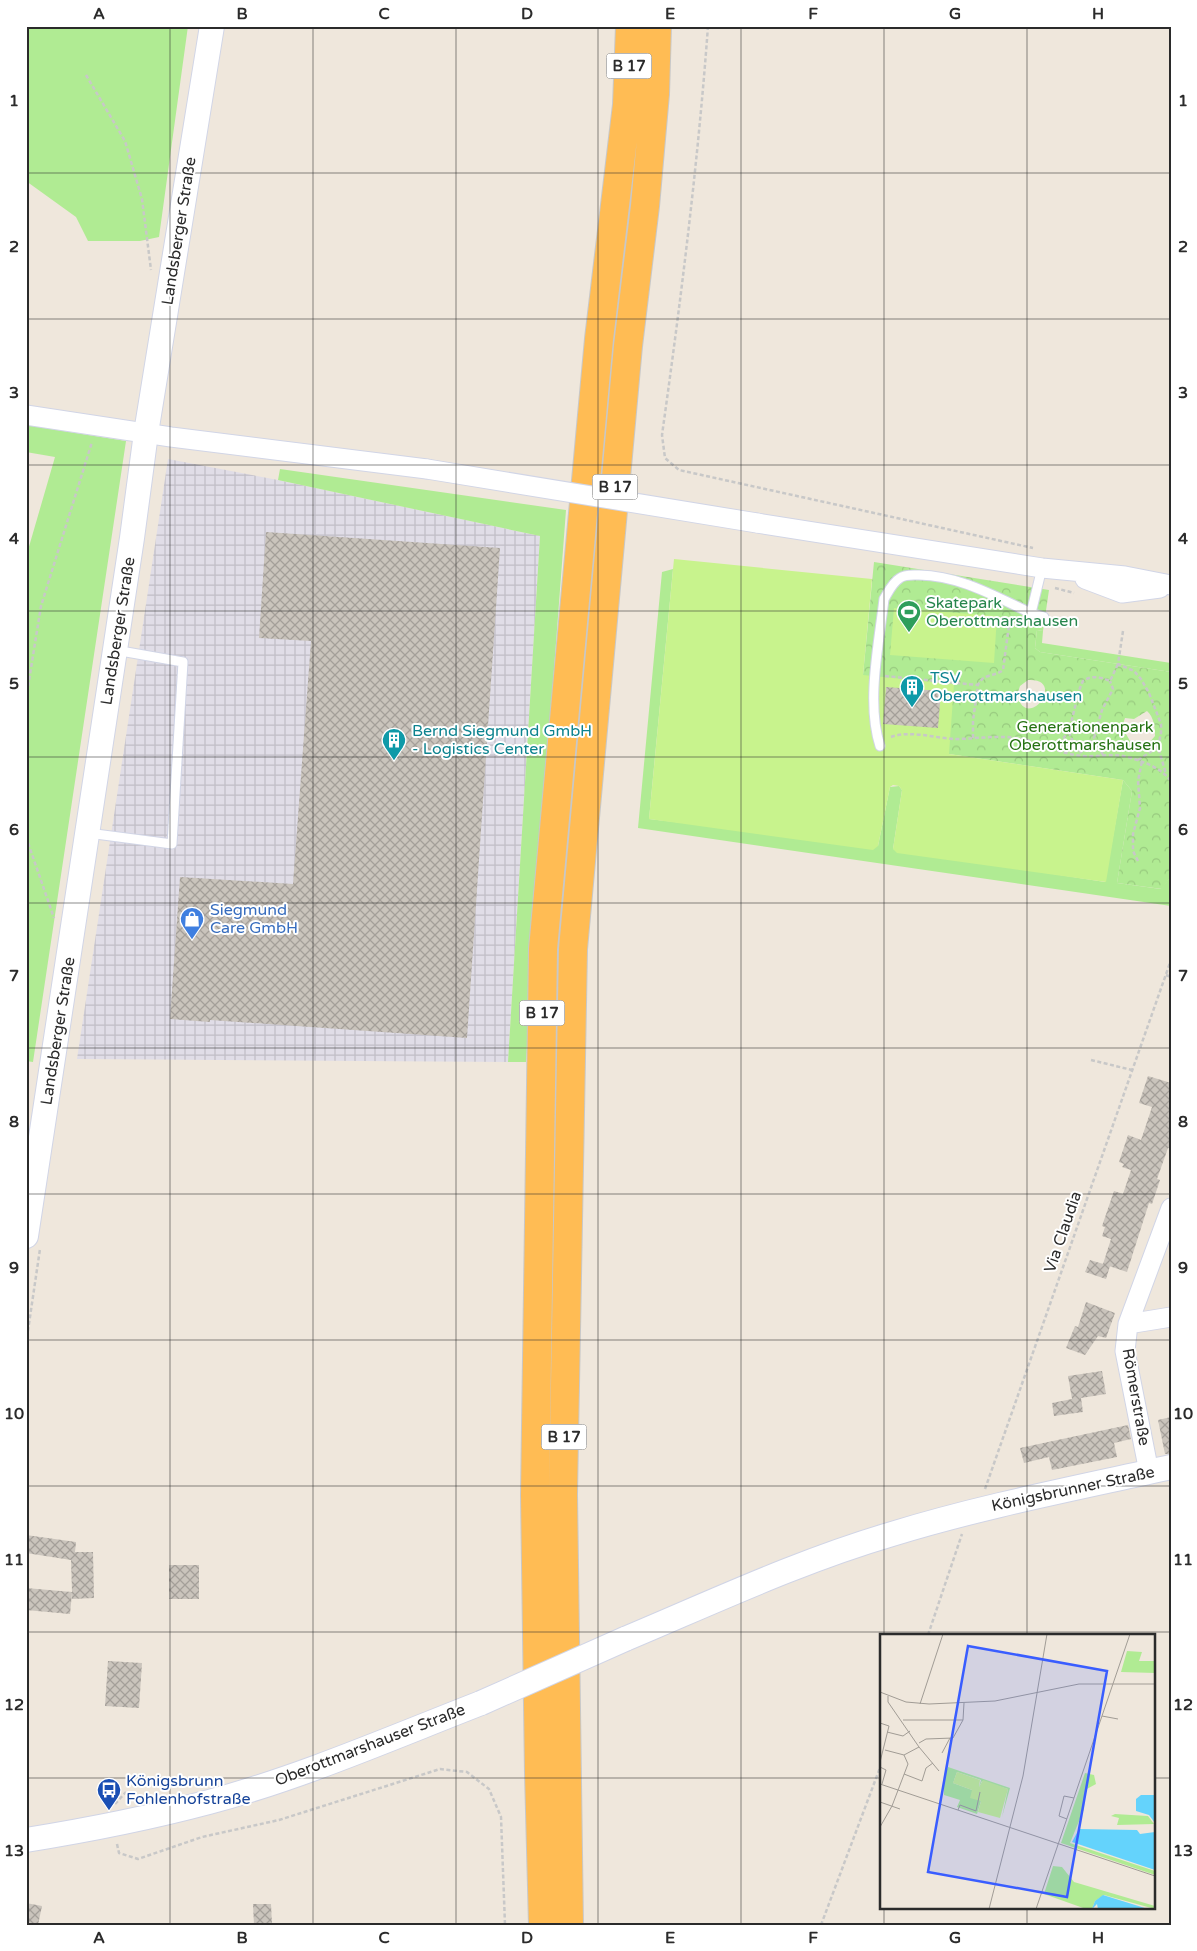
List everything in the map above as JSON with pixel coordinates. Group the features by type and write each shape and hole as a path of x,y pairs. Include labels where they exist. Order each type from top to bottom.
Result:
{"highway":[{"name":"B 17","path":"543,1925 538,1773 534,1495 543,949 600,339 627,105 630,26"},
{"name":"B 17","path":"569,1925 563,1494 574,949 628,346 645,206 655,94 657,26"}],"street":[{"name":"Landsberger Straße","path":"26,1236 146,433 212,26"},
{"path":"26,415 146,433 427,469 757,523 1002,560 1042,568 1124,576 1171,586"},
{"name":"Römerstraße","path":"1160,1470 1126,1351 1128,1324 1171,1208"},
{"path":"1128,1324 1171,1317"},
{"name":"Königsbrunner Straße","path":"625,1639 794,1567 890,1534 970,1520 1160,1470"},
{"name":"Oberottmarshauser Straße","path":"26,1840 113,1825 210,1802 312,1769 481,1703 625,1639"}],"lane":[{"path":"1031,613 1042,568"},
{"path":"880,746 875,729 874,705 884,599 891,586 902,576 914,574 932,575 957,580 1031,613 1044,616"},
{"path":"86,833 172,844 182,662 115,650"}],"path":[{"path":"708,26 698,158 662,435 664,458 679,470 1028,546"},
{"path":"86,75 126,140 142,199 152,274"},
{"path":"26,699 41,606 97,426"},
{"path":"973,738 973,720 978,684 986,676 1000,673 1003,670 1011,604"},
{"path":"1080,754 1094,738 1102,710 1113,689 1110,681 1118,664 1123,631"},
{"path":"1118,664 1134,671 1141,679 1148,693 1160,724 1161,734 1158,747 1166,775"},
{"path":"876,675 978,684"},
{"path":"1054,749 1064,740 1069,732 1083,681 1096,677 1110,681"},
{"path":"1069,732 1080,754"},
{"path":"880,746 891,736 902,734 955,739 1016,738 1080,754 1126,756 1148,763 1166,775 1171,781"},
{"path":"1094,738 1103,754"},
{"path":"1138,760 1158,747"},
{"path":"1138,861 1133,851 1133,834 1140,808 1138,781 1142,761"},
{"path":"26,837 59,934 72,936"},
{"name":"Via Claudia","path":"928,1634 970,1520 986,1488 1171,960"},
{"path":"1166,975 1171,977"},
{"path":"1091,1060 1132,1070"},
{"path":"821,1925 880,1768"},
{"path":"126,1792 109,1811 119,1853 138,1859 202,1837 279,1820 440,1769 468,1772 489,1789 501,1817 505,1925"}],"shaded area":[{"path":"168,459 278,480 540,536 508,1062 77,1059"}],"green space":[{"path":"26,26 188,26 159,237 140,241 88,241 76,217 26,181"},
{"path":"26,425 126,441 33,1062 26,1061 26,557 55,457 26,452"},
{"path":"280,469 566,510 526,1062 508,1062 540,536 278,480"},
{"path":"674,559 872,579 863,675 954,684 949,754 1123,780 1106,882 897,853 893,849 902,790 899,786 893,785 890,787 878,846 873,850 649,819"},
{"name":"Generationenpark Oberottmarshausen","path":"874,562 1049,590 1043,631 1037,630 1035,648 1040,652 1171,672 1171,876 1162,889 1117,883 1132,791 1123,780 949,754 863,675","holes":["1028,680 1039,682 1045,687 1045,694 1041,701 1029,708 1022,705 1017,695 1020,686","1147,711 1153,719 1155,736 1148,744 1130,741 1122,727 1125,718 1134,719"]},
{"path":"673,569 649,819 878,846 890,787 899,786 902,790 893,849 1105,882 1123,780 1132,791 1117,883 1161,889 1171,876 1171,906 638,828 662,572"},
{"path":"894,608 997,616 994,663 890,655"},
{"path":"1037,630 1043,631 1042,643 1171,663 1171,672 1040,652 1035,648"}],"building":[{"name":"Bernd Siegmund GmbH - Logistics Center","path":"266,532 500,548 467,1038 210,1020 210,1022 170,1019 180,877 293,884 311,641 259,638"},
{"name":"TSV Oberottmarshausen","path":"886,687 941,691 938,728 883,724"},
{"path":"1148,1076 1171,1083 1171,1149 1168,1148 1157,1179 1160,1180 1152,1204 1149,1203 1127,1272 1103,1264 1111,1239 1102,1236 1105,1227 1102,1226 1114,1191 1123,1194 1131,1170 1122,1167 1124,1164 1119,1162 1128,1135 1141,1140 1152,1107 1139,1103"},
{"path":"1090,1260 1110,1266 1106,1279 1085,1272"},
{"path":"1086,1302 1115,1313 1106,1338 1098,1336 1085,1355 1066,1348 1075,1326 1078,1327"},
{"path":"1102,1371 1106,1394 1081,1398 1083,1412 1054,1416 1052,1403 1072,1399 1068,1376"},
{"path":"1171,1417 1171,1454 1165,1454 1158,1420"},
{"path":"1128,1425 1131,1439 1114,1443 1117,1457 1052,1470 1049,1457 1024,1463 1020,1448"},
{"path":"26,1535 76,1542 75,1552 93,1552 94,1598 72,1599 72,1593 70,1614 26,1610 26,1588 72,1592 71,1560 26,1553"},
{"path":"169,1565 199,1565 199,1599 169,1599"},
{"path":"108,1661 142,1663 139,1708 105,1706"},
{"path":"26,1903 42,1906 38,1925 26,1925"},
{"path":"253,1904 271,1904 272,1925 254,1925"}],"place":[{"name":"Skatepark Oberottmarshausen","path":"909,633"},
{"name":"TSV Oberottmarshausen","path":"912,708"},
{"name":"Bernd Siegmund GmbH - Logistics Center","path":"394,761"},
{"name":"Siegmund Care GmbH","path":"192,940"},
{"name":"Königsbrunn Fohlenhofstraße","path":"109,1811"}]}
